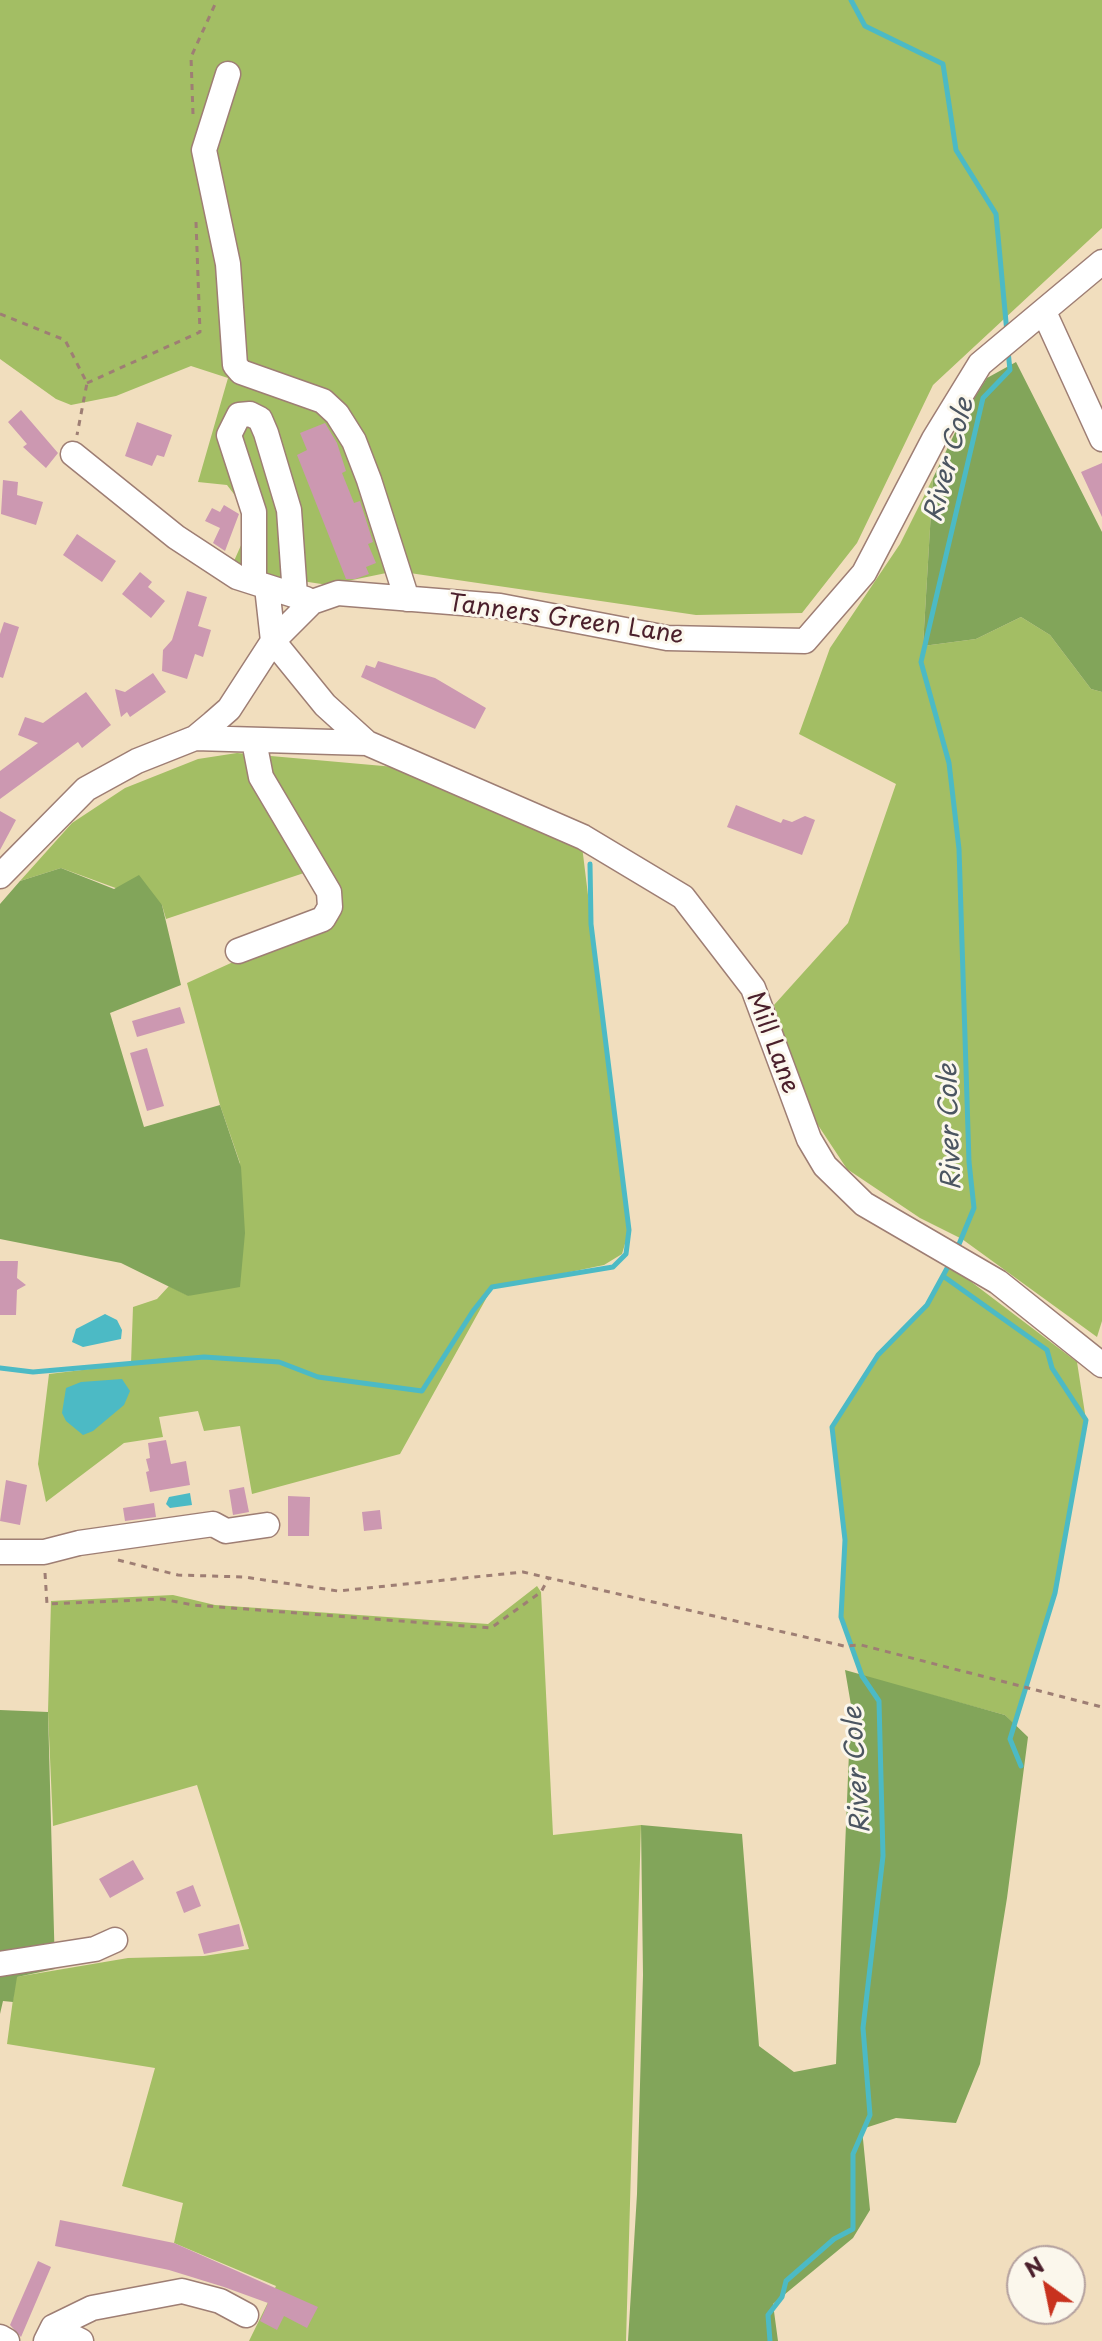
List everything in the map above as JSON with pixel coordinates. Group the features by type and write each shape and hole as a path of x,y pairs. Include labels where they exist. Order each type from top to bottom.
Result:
{"street":[{"path":"228,74 204,150 228,264 235,365 241,372 323,401 345,424 369,480 407,599"},
{"name":"Tanners Green Lane","path":"304,598 338,593 500,606 667,638 805,641 864,573 934,439 980,364 1102,262"},
{"path":"1044,312 1102,439"},
{"path":"0,876 86,789 137,761 195,738 229,709 304,598 289,510 266,433 260,419 250,414 239,415 229,435 254,512 261,585 273,641"},
{"path":"73,454 176,537 237,577 304,598"},
{"name":"Mill Lane","path":"273,641 325,705 367,743 583,837 683,897 753,988 809,1139 825,1166 864,1204 998,1282 1102,1365"},
{"name":"Mill Lane","path":"195,738 367,743"},
{"path":"238,951 323,919 330,907 329,892 261,777 254,741"},
{"path":"0,1552 44,1552 79,1543 213,1524 226,1531 267,1525"},
{"path":"0,1964 95,1949 115,1940"},
{"path":"50,2334 92,2308 182,2291 220,2301 246,2315"},
{"path":"50,2334 81,2341"},
{"path":"0,2337 7,2341"}],"path":[{"path":"193,118 191,57 217,0"},
{"path":"87,383 200,332 196,210"},
{"path":"0,314 65,340 87,383 73,454"},
{"path":"44,1552 47,1604 162,1599 193,1605 491,1628 541,1592 548,1579"},
{"path":"117,1560 178,1575 244,1577 328,1590 523,1572 844,1646 861,1645 1102,1707"}],"green space":[{"path":"0,0 1102,0 1102,228 933,385 857,543 802,613 696,615 396,571 328,585 249,573 234,561 250,525 240,502 227,485 198,482 228,378 191,366 116,396 71,405 56,399 0,359"},
{"path":"1016,362 1102,532 1102,692 1091,689 1050,635 1021,617 976,639 923,646 933,478 963,416 987,378"},
{"path":"933,478 923,646 976,639 1021,617 1050,635 1091,689 1102,692 1102,1321 1097,1337 962,1239 920,1218 847,1169 810,1113 774,1005 848,923 896,784 799,734 830,648 900,544"},
{"path":"237,753 406,768 582,846 629,1230 622,1254 604,1265 492,1288 400,1454 252,1494 240,1426 204,1431 198,1411 159,1417 163,1437 124,1443 46,1502 38,1464 49,1374 131,1364 133,1307 157,1299 169,1286 189,1296 240,1163 220,1105 187,983 332,917 307,872 166,919 162,905 61,868 20,881 72,823 125,788 198,759"},
{"path":"61,868 114,889 139,875 162,905 181,985 110,1013 144,1127 220,1105 241,1167 245,1233 240,1287 188,1296 121,1263 0,1239 0,904 20,881"},
{"path":"949,1265 1077,1362 1086,1420 1055,1593 1014,1724 1005,1715 862,1676 841,1617 845,1540 832,1427 878,1355 927,1305"},
{"path":"537,1586 541,1592 553,1835 641,1825 626,2341 249,2341 276,2286 174,2243 183,2203 122,2186 155,2068 7,2044 16,1977 128,1958 204,1956 249,1949 197,1785 53,1826 48,1712 51,1601 173,1595 215,1605 488,1624"},
{"path":"845,1670 1005,1715 1028,1737 1007,1898 980,2064 956,2123 896,2118 862,2129 870,2210 853,2238 773,2304 778,2341 628,2341 637,2194 643,1975 641,1825 742,1834 759,2046 794,2072 836,2064 851,1705"},
{"path":"0,1710 48,1712 55,1969 17,1977 13,2002 3,2001 0,2014"}],"water":[{"path":"105,1314 117,1320 122,1330 121,1339 83,1347 72,1342 76,1329"},
{"path":"122,1379 130,1391 124,1405 93,1431 83,1435 66,1421 62,1413 66,1388 81,1382"},
{"path":"190,1493 192,1505 170,1508 166,1504 169,1497"}],"building":[{"path":"21,410 58,453 46,468 23,447 27,444 8,422"},
{"path":"137,422 172,435 164,457 157,455 152,466 125,456"},
{"path":"325,423 337,443 346,471 342,473 354,503 360,501 373,542 368,544 376,563 366,567 369,574 355,579 346,579 297,455 307,450 300,433"},
{"path":"1102,463 1102,517 1081,472"},
{"path":"3,480 18,482 17,495 43,502 36,525 1,514"},
{"path":"224,505 239,514 225,551 213,543 220,528 205,521 212,508 220,512"},
{"path":"77,534 116,561 102,582 63,555"},
{"path":"140,572 152,582 148,587 165,601 151,618 122,594"},
{"path":"187,591 207,597 198,626 211,630 203,657 195,654 187,679 162,671 163,650 172,640"},
{"path":"4,622 19,627 3,678 0,677 0,634"},
{"path":"378,661 435,678 486,708 475,729 361,677 366,665 375,668"},
{"path":"153,673 166,692 130,717 127,712 121,717 115,689 125,692"},
{"path":"86,692 111,725 82,748 78,742 0,799 0,771 38,743 18,735 25,717 43,723"},
{"path":"736,805 781,823 783,819 792,822 805,816 815,820 802,855 727,827"},
{"path":"0,811 16,820 0,850"},
{"path":"180,1007 185,1023 137,1037 132,1021"},
{"path":"147,1048 164,1106 147,1111 130,1053"},
{"path":"0,1261 18,1261 17,1278 26,1285 17,1290 16,1315 0,1315"},
{"path":"166,1440 171,1464 186,1461 190,1485 150,1492 146,1472 149,1471 146,1459 150,1458 148,1443"},
{"path":"6,1480 27,1485 20,1525 0,1521"},
{"path":"244,1487 249,1512 233,1515 229,1490"},
{"path":"288,1496 310,1497 309,1536 288,1536"},
{"path":"154,1503 156,1517 125,1521 123,1508"},
{"path":"380,1510 382,1529 364,1531 362,1512"},
{"path":"133,1860 144,1879 110,1898 99,1879"},
{"path":"193,1885 201,1906 184,1913 176,1892"},
{"path":"239,1924 244,1946 204,1954 198,1934"},
{"path":"60,2220 174,2243 318,2307 307,2328 284,2316 277,2330 260,2321 268,2303 169,2270 55,2246"},
{"path":"38,2261 51,2267 21,2337 10,2325"}],"waterway":[{"name":"River Cole","path":"851,0 865,26 943,64 956,150 996,214 1007,333"},
{"name":"River Cole","path":"957,1249 974,1208 969,1162 959,849 949,763 921,662 983,398 1010,370 1008,351"},
{"path":"0,1368 33,1372 204,1357 279,1362 318,1377 422,1391 492,1287 613,1267 626,1254 629,1230 591,924 590,864"},
{"name":"River Cole","path":"770,2341 768,2315 782,2297 786,2281 834,2239 853,2229 853,2154 870,2115 863,2028 883,1856 879,1701 862,1676 841,1617 845,1540 832,1427 878,1355 927,1305 951,1261"},
{"path":"943,1276 1047,1350 1052,1368 1086,1420 1055,1593 1010,1739 1021,1766"}]}
